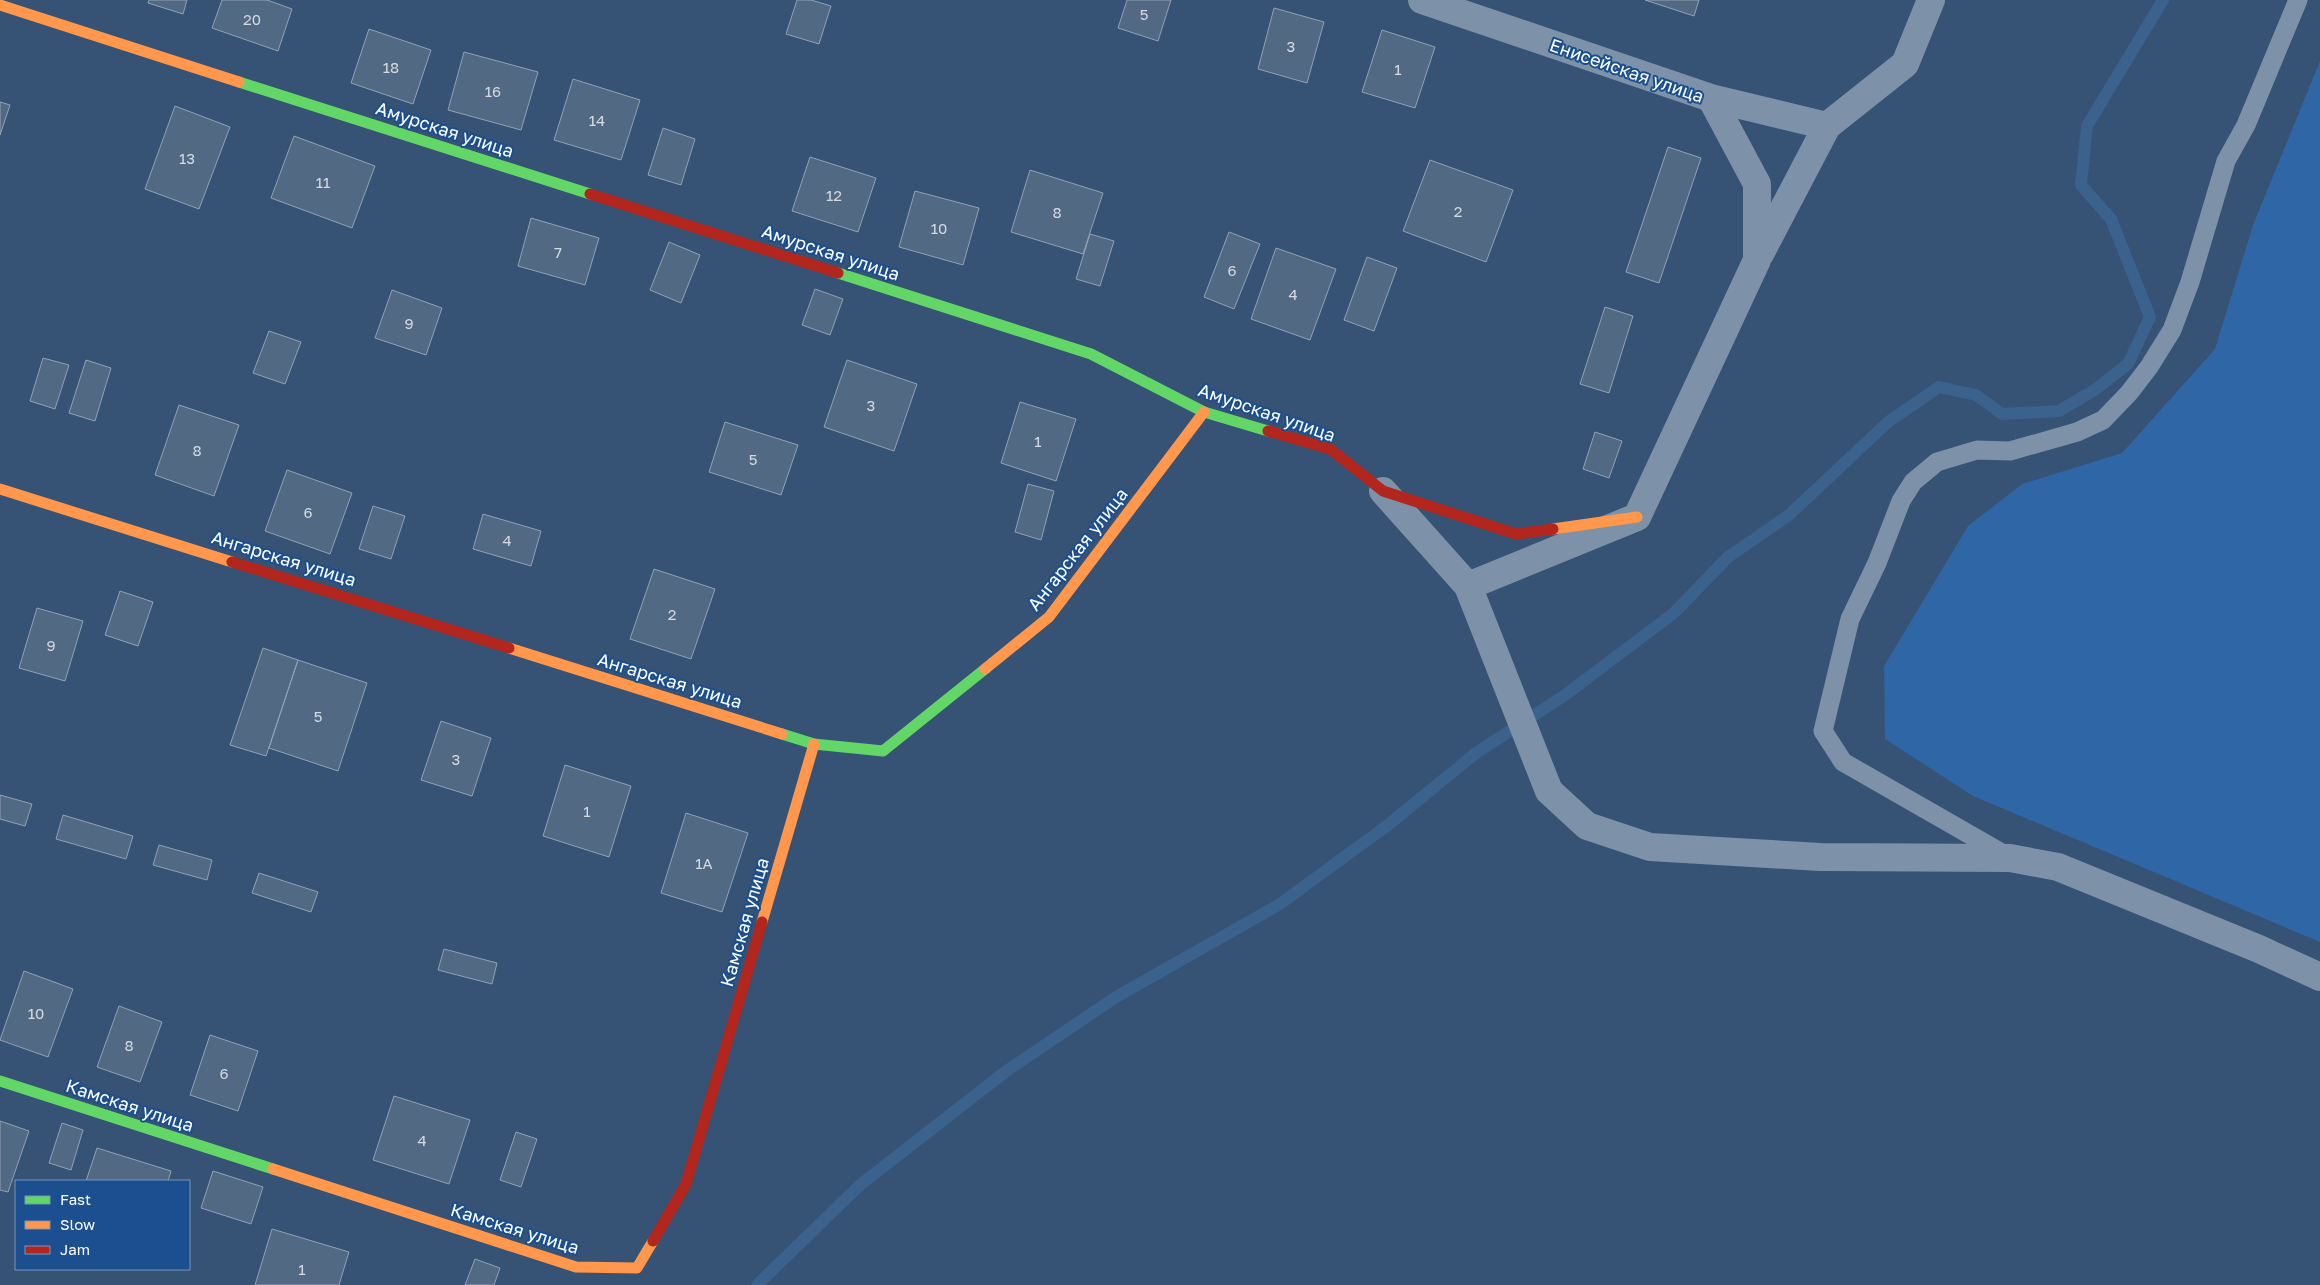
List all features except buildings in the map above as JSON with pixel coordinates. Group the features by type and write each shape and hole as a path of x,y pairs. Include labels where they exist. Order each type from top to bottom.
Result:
{"street":[{"name":"Енисейская улица","path":"1422,0 1710,98 1757,184 1757,260 1637,517"},
{"path":"1757,260 1827,126 1905,64 1931,0"},
{"name":"Амурская улица","path":"0,5 1091,354 1204,412 1330,449 1382,491 1516,534 1637,517"},
{"path":"1710,98 1827,126"},
{"name":"Ангарская улица","path":"0,489 814,744 883,751 1049,617 1204,412"},
{"path":"1382,491 1468,586 1502,677 1549,791 1588,826 1650,847 1820,857 2010,858 2058,867 2259,949 2320,977"},
{"path":"1468,586 1637,517"},
{"name":"Камская улица","path":"0,1081 576,1267 637,1268 686,1184 814,744"}],"lane":[{"path":"2010,858 1843,762 1823,731 1850,619 1877,563 1901,501 1913,482 1937,462 1977,450 2010,451 2077,432 2103,420 2129,393 2149,367 2172,330 2190,282 2226,161 2246,124 2298,0"}],"shaded area":[{"path":"2320,61 2320,942 1973,796 1885,739 1884,666 1968,526 2022,484 2122,453 2215,349 2253,225"}],"waterway":[{"path":"757,1285 860,1185 1005,1072 1116,997 1280,904 1388,825 1476,753 1565,695 1674,613 1728,557 1789,515 1888,422 1939,387 1976,395 2002,414 2059,411 2096,389 2128,364 2150,317 2111,219 2081,185 2087,126 2163,0"}],"traffic: fast":[{"path":"239,82 590,194"},
{"path":"838,273 1091,354 1204,412 1268,431"},
{"path":"782,734 814,744 883,751 985,669"},
{"path":"0,1081 273,1169"}],"traffic: slow":[{"path":"0,5 239,82"},
{"path":"985,669 1049,617 1204,412"},
{"path":"0,489 232,562"},
{"path":"1553,529 1637,517"},
{"path":"509,648 782,734"},
{"path":"762,922 814,744"},
{"path":"273,1169 576,1267 637,1268 653,1241"}],"traffic: jam":[{"path":"590,194 838,273"},
{"path":"1268,431 1330,449 1383,491 1516,534 1553,529"},
{"path":"232,562 509,648"},
{"path":"653,1241 686,1184 762,922"}]}
